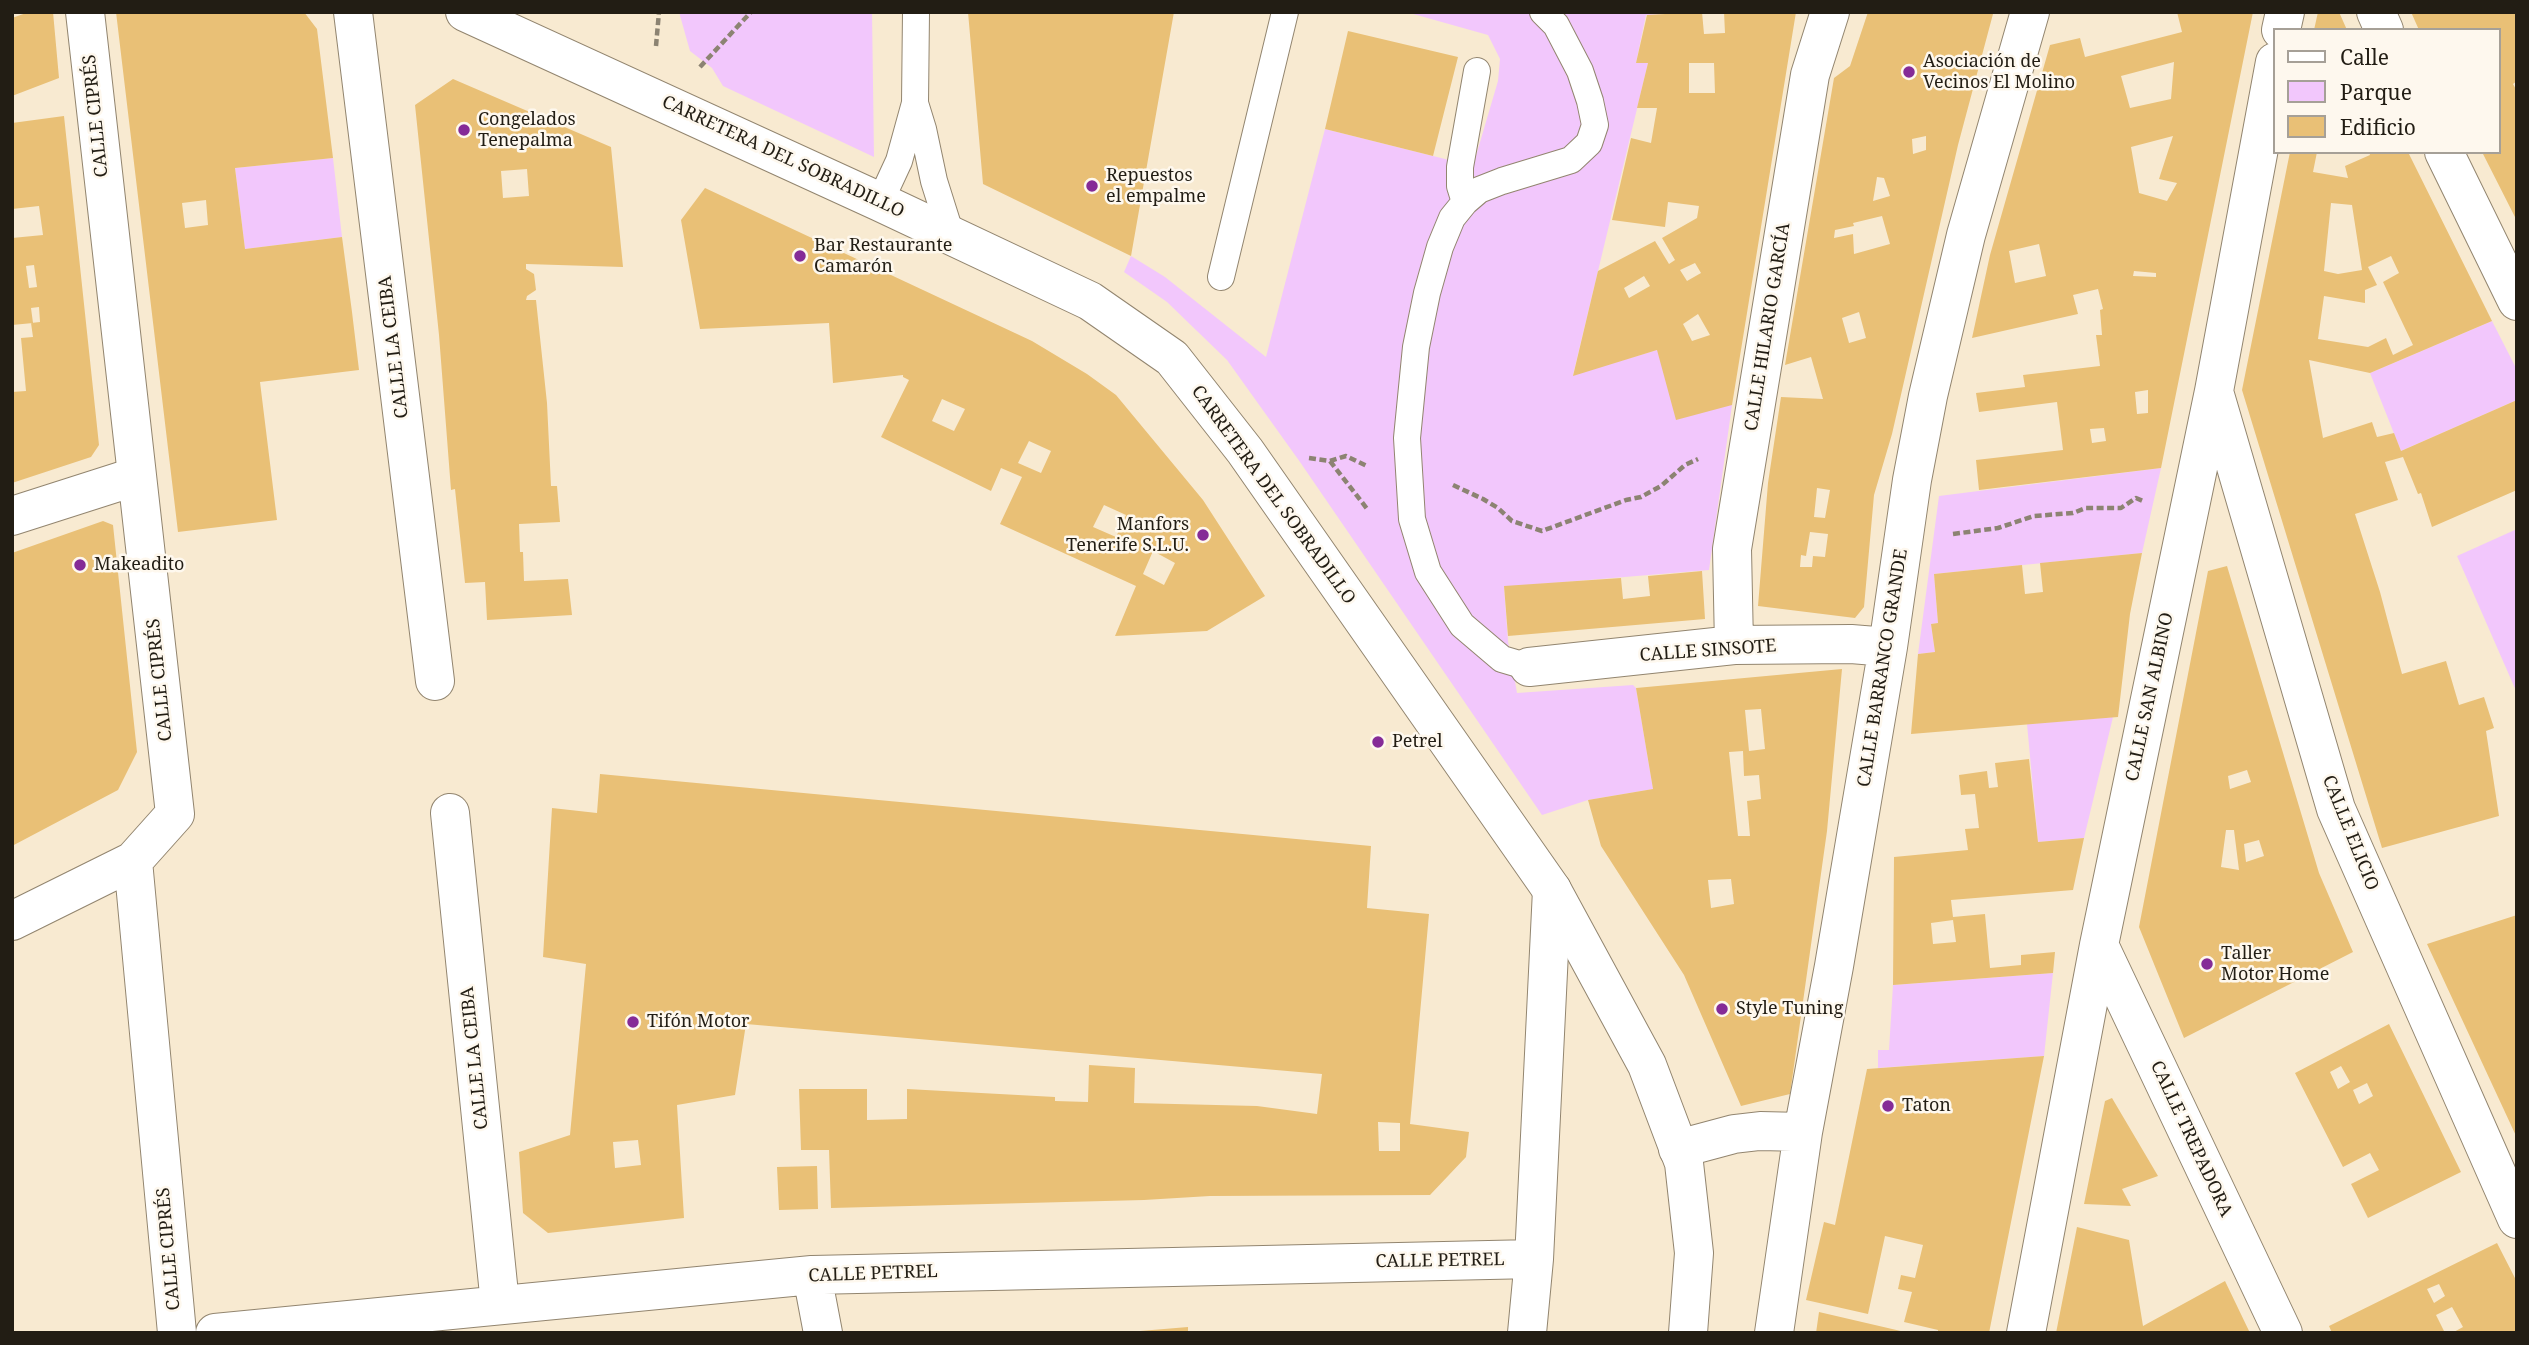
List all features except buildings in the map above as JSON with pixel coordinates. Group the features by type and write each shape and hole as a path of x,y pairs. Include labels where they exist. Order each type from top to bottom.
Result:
{"street":[{"name":"CALLE CIPRÉS","path":"85,12 175,814 133,861 177,1333"},
{"name":"CALLE LA CEIBA","path":"353,12 435,681"},
{"name":"CARRETERA DEL SOBRADILLO","path":"465,12 1090,301 1172,358 1266,480 1552,890 1647,1065 1684,1163 1694,1253 1689,1333"},
{"name":"CALLE HILARIO GARCÍA","path":"1734,645 1732,549 1810,75 1830,12"},
{"name":"CALLE BARRANCO GRANDE","path":"1774,1333 1803,1132 1834,966 1888,647 1912,480 1928,396 1966,235 2030,12"},
{"path":"2376,12 2383,28"},
{"name":"CALLE SAN ALBINO","path":"2026,1333 2099,945 2214,391 2274,67"},
{"path":"2445,154 2517,301"},
{"name":"CALLE ELICIO","path":"2214,391 2336,809 2517,1219"},
{"path":"12,516 137,476"},
{"name":"CALLE SINSOTE","path":"1529,667 1734,645 1851,644 1888,647"},
{"name":"CALLE LA CEIBA","path":"450,813 500,1304"},
{"path":"12,921 133,861"},
{"path":"1527,1333 1534,1259 1552,890"},
{"name":"CALLE TREPADORA","path":"2099,945 2283,1333"},
{"path":"1678,1149 1734,1134 1760,1131 1803,1132"},
{"name":"CALLE PETREL","path":"215,1333 812,1275 1534,1259"},
{"path":"812,1275 823,1333"}],"lane":[{"path":"880,202 899,162 915,103 916,12"},
{"path":"1221,277 1285,12"},
{"path":"1529,667 1502,659 1462,625 1429,572 1412,519 1407,438 1416,347 1427,293 1440,247 1452,218 1479,190 1571,160 1589,143 1595,125 1580,71 1556,25 1543,12"},
{"path":"1465,202 1460,186 1460,167 1477,71"},
{"path":"915,103 934,181 951,235"}],"path":[{"path":"667,104 751,12"},
{"path":"1266,480 1311,458 1330,460 1346,456 1374,469 1387,469 1463,489 1498,508 1512,521 1542,531 1641,497 1661,486 1685,465 1707,455"},
{"path":"1950,534 1998,528 2034,516 2073,513 2086,508 2121,508 2136,498 2147,502"}],"green space":[{"path":"679,12 872,12 874,157 723,86 712,68 690,51"},
{"path":"1406,12 1700,12 1646,15 1636,63 1648,63 1573,375 1657,350 1732,405 1709,570 1504,587 1508,641 1517,693 1633,685 1636,688 1653,789 1588,800 1542,815 1227,360 1167,302 1124,272 1131,256 1165,277 1266,357 1325,129 1473,166 1498,81 1500,59 1488,35"},
{"path":"333,158 342,237 245,249 235,168"},
{"path":"2492,321 2517,370 2517,400 2401,451 2370,373"},
{"path":"2161,468 2142,553 1934,574 1938,623 1931,624 1935,652 1918,654 1939,496"},
{"path":"2517,529 2517,693 2457,556"},
{"path":"2113,717 2084,838 2038,842 2027,724"},
{"path":"2053,973 2044,1056 1878,1068 1878,1050 1889,1050 1893,985"}],"place":[{"name":"Asociación de Vecinos El Molino","path":"1909,72"},
{"name":"Congelados Tenepalma","path":"464,130"},
{"name":"Repuestos el empalme","path":"1092,186"},
{"name":"Bar Restaurante Camarón","path":"800,256"},
{"name":"Manfors Tenerife S.L.U.","path":"1203,535"},
{"name":"Makeadito","path":"80,565"},
{"name":"Petrel","path":"1378,742"},
{"name":"Taller Motor Home","path":"2207,964"},
{"name":"Style Tuning","path":"1722,1009"},
{"name":"Tifón Motor","path":"633,1022"},
{"name":"Taton","path":"1888,1106"}]}
